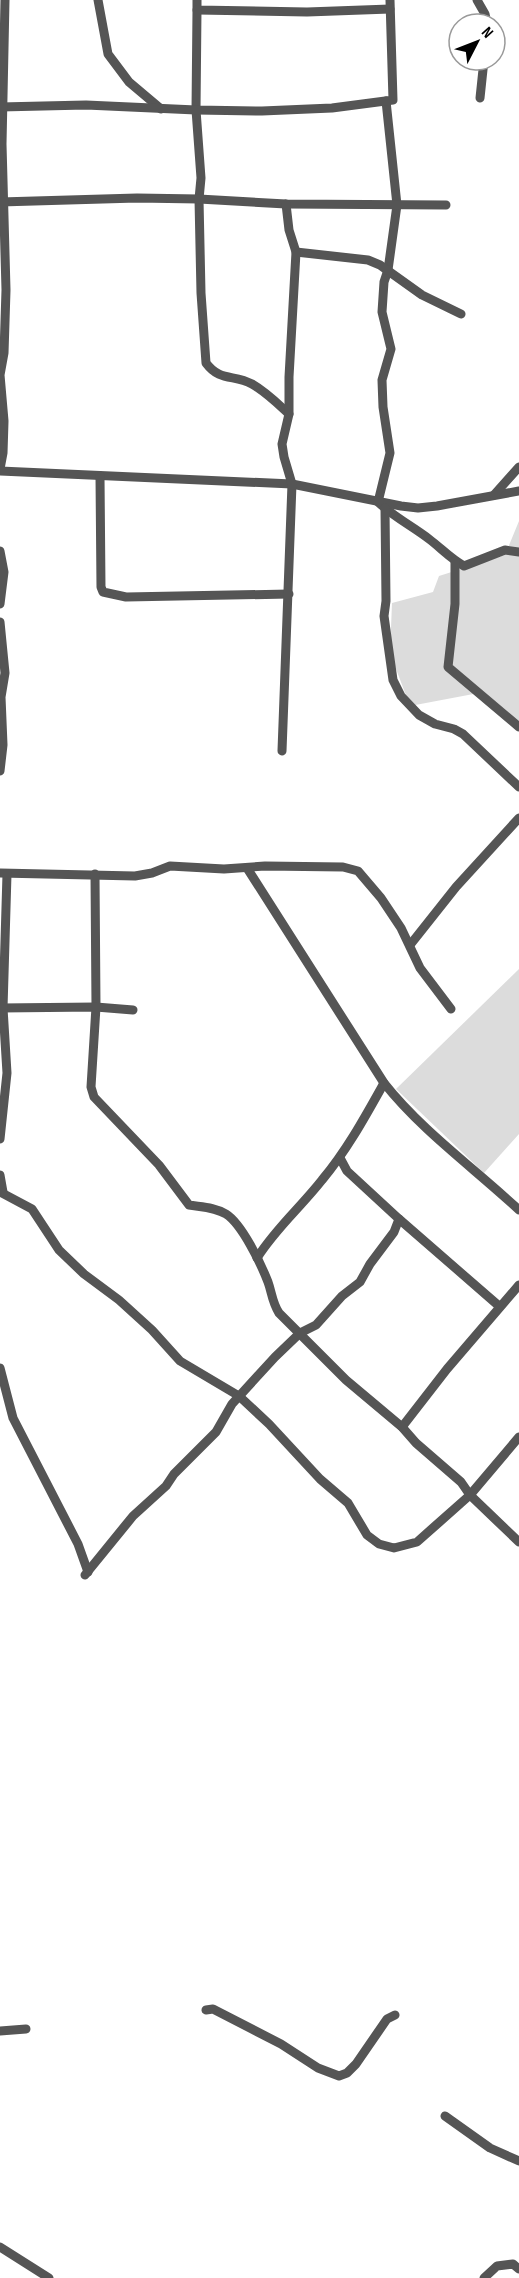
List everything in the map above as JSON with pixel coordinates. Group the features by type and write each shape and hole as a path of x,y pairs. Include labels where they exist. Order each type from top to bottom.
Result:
{"street":[{"path":"5,0 1,107 6,290 4,352 0,375 4,421 0,470 100,477 292,484 382,505 418,508 519,491"},
{"path":"98,0 108,54 129,82 161,109"},
{"path":"291,0 291,11"},
{"path":"1,107 86,105 196,110 301,110 393,100 390,4 291,11 197,5 196,110 201,178 199,199 201,293 206,363 213,372 223,377 250,382 289,414"},
{"path":"480,98 483,72"},
{"path":"386,101 397,205 388,270 384,282 382,312 391,349 382,380 382,407 390,453 382,505 386,601 384,616 393,680 401,696 419,715 435,724 463,734 519,787"},
{"path":"2,202 137,198 286,204 446,205"},
{"path":"282,751 292,484 282,444 289,414 296,252 289,230 286,204"},
{"path":"296,252 368,260 388,270 422,295 461,314"},
{"path":"494,495 519,467"},
{"path":"100,477 101,587 103,592 126,597 289,594"},
{"path":"382,505 464,566 504,550 519,552"},
{"path":"0,551 4,572 0,604"},
{"path":"455,561 455,604 448,667 519,727"},
{"path":"0,622 5,673 1,697 3,745 0,771"},
{"path":"410,945 456,886 519,818"},
{"path":"0,1138 7,1073 1,1008 3,873 135,876 170,866 224,869 343,867 358,871 381,898 401,928 420,968 451,1009"},
{"path":"247,867 384,1083 424,1126 519,1210"},
{"path":"95,874 96,1007 91,1087 94,1097 159,1165 189,1205 216,1209 228,1215 257,1258 269,1284 273,1304 346,1380 462,1482 470,1495 498,1519 519,1542"},
{"path":"1,1008 96,1007 133,1010"},
{"path":"257,1258 272,1234 340,1158 384,1083"},
{"path":"340,1158 348,1171 399,1220 499,1306"},
{"path":"0,1175 2,1192 32,1209 59,1250 84,1274 119,1300 152,1330 180,1361 239,1396 269,1424 320,1479 348,1503 367,1535 379,1544 394,1548 417,1542 470,1495 519,1437"},
{"path":"0,1368 13,1418 78,1544 86,1574 133,1516 166,1486 174,1474 216,1432 232,1404 274,1357 300,1333 316,1325 342,1296 360,1282 370,1264 394,1232 399,1220"},
{"path":"402,1427 499,1306 519,1285"},
{"path":"206,2010 213,2009 281,2044 318,2068 339,2076 347,2073 356,2064 387,2019 395,2015"},
{"path":"0,2031 26,2029"},
{"path":"445,2116 490,2148 519,2161"},
{"path":"0,2247 49,2278"},
{"path":"484,2278 497,2266 513,2264 519,2269"}],"shaded area":[{"path":"519,521 519,726 484,692 410,706 390,653 392,603 433,592 439,576 505,555"},
{"path":"519,969 519,1134 484,1173 396,1089"}]}
